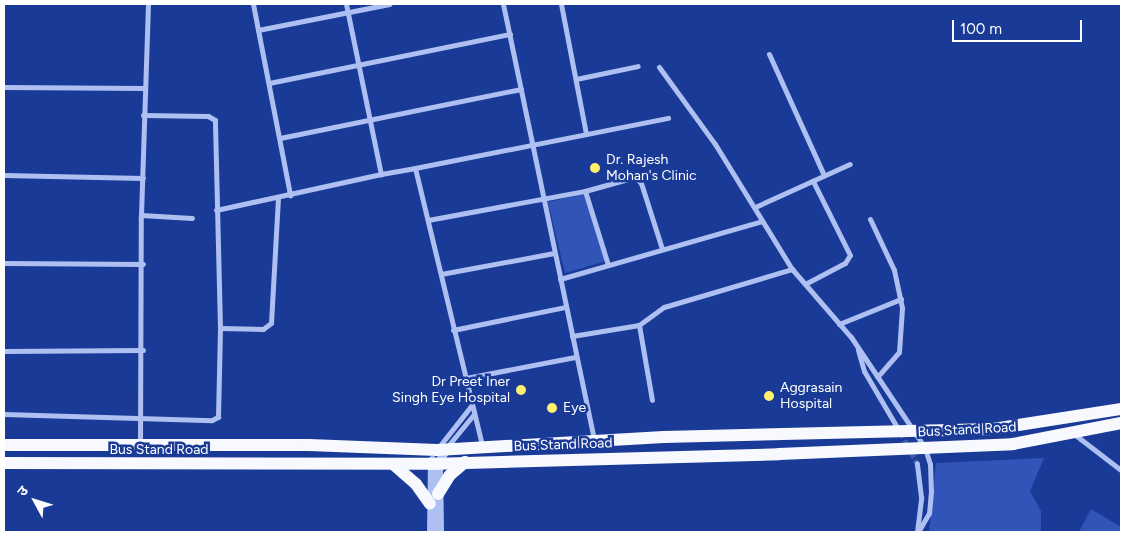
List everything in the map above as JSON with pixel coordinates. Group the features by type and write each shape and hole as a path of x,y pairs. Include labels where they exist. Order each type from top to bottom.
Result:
{"main road":[{"name":"Bus Stand Road","path":"4,464 393,464 438,457 482,447 664,437 993,429 1121,409"},
{"name":"Bus Stand Road","path":"4,445 309,445 438,457 465,462 1014,444 1073,434 1121,423"},
{"path":"393,464 434,499 450,476 465,462"}],"street":[{"path":"140,446 143,350 141,215 148,4"},
{"path":"253,4 290,195"},
{"path":"346,4 381,174"},
{"path":"258,30 389,4"},
{"path":"503,4 560,279 564,307 572,336 594,442"},
{"path":"561,4 586,134"},
{"path":"270,84 510,34"},
{"path":"769,54 824,175"},
{"path":"576,79 638,66"},
{"path":"659,67 693,111 792,268 858,349 924,448 930,464 931,491 929,513 918,532"},
{"path":"4,87 145,88"},
{"path":"280,138 521,89"},
{"path":"4,414 212,420 218,417 220,328 215,125 212,117 143,115"},
{"path":"216,210 381,174 532,147 668,118"},
{"path":"755,207 850,164"},
{"path":"415,168 482,447"},
{"path":"4,175 143,178"},
{"path":"428,220 585,191 632,177 638,179 662,250"},
{"path":"805,284 849,260 850,256 813,181"},
{"path":"585,191 608,265"},
{"path":"220,328 263,329 270,323 278,198"},
{"path":"141,215 192,218"},
{"path":"870,219 894,270 901,299 901,346 877,377"},
{"path":"560,279 762,221"},
{"path":"441,274 554,253"},
{"path":"4,263 143,264"},
{"path":"572,336 639,325 664,307 792,268"},
{"path":"839,324 901,299"},
{"path":"453,330 564,307"},
{"path":"639,325 652,400"},
{"path":"858,349 864,372 898,429"},
{"path":"4,351 143,350"},
{"path":"466,378 575,357"},
{"path":"432,532 438,457 471,406"},
{"path":"438,457 474,414"},
{"path":"1073,434 1121,470"},
{"path":"917,463 921,497 918,532"},
{"path":"434,499 439,532"}],"shaded area":[{"path":"584,194 606,261 565,273 548,202"},
{"path":"1044,458 1030,491 1041,511 1041,532 929,532 936,463"},
{"path":"1091,509 1121,527 1121,532 1079,532"}],"tunnel":[{"path":"901,433 917,463"}],"place":[{"name":"Dr. Rajesh Mohan's Clinic","path":"595,168"},
{"name":"Dr Preet Iner Singh Eye Hospital","path":"521,390"},
{"name":"Aggrasain Hospital","path":"769,396"},
{"name":"Eye","path":"552,408"}]}
